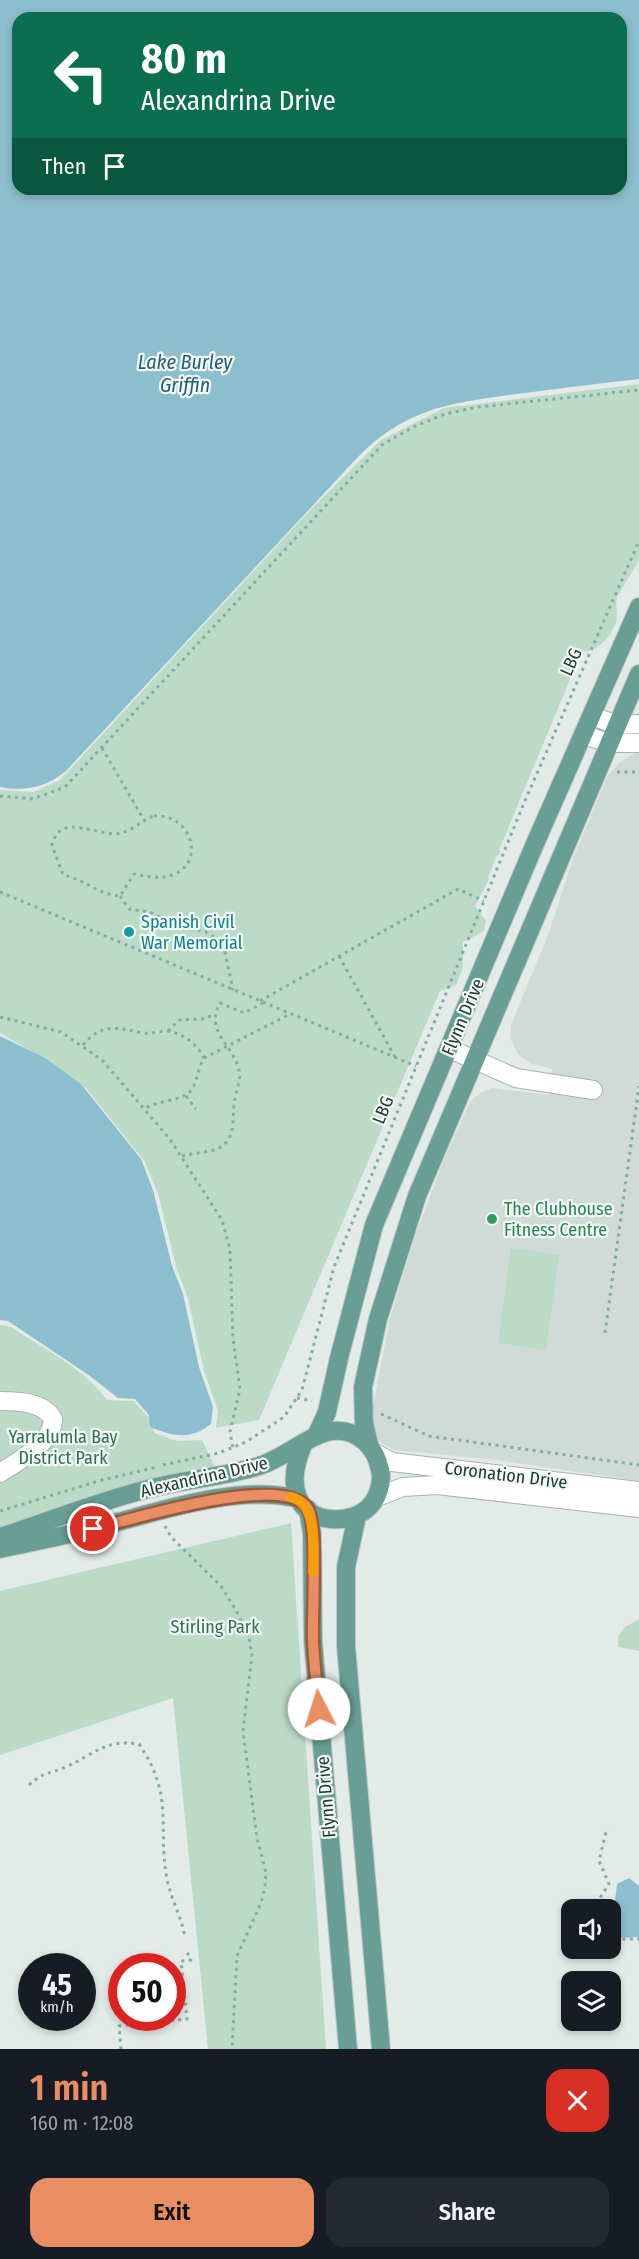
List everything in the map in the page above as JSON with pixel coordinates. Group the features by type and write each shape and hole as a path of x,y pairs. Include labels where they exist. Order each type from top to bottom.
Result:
{"main road":[{"name":"Flynn Drive","path":"310,1440 327,1413 374,1225 534,846 639,607"},
{"name":"Flynn Drive","path":"372,1449 364,1423 363,1387 378,1319 417,1196 476,1063 639,674"},
{"path":"550,814 574,825"},
{"path":"332,1431 344,1431 357,1435 372,1449 381,1471 377,1497 357,1516 333,1519 319,1516 303,1504 294,1473 310,1440 332,1431"},
{"name":"Alexandrina Drive","path":"0,1537 150,1488 257,1467 310,1440"},
{"name":"Alexandrina Drive","path":"0,1549 202,1503 261,1494 277,1494 303,1504"},
{"name":"Flynn Drive","path":"303,1504 312,1545 313,1641 348,2049"},
{"name":"Flynn Drive","path":"357,1516 346,1567 346,1646 381,2049"}],"street":[{"path":"592,716 617,725 639,724"},
{"path":"584,735 609,743 639,743"},
{"path":"450,1049 476,1063 516,1078 593,1090"},
{"path":"0,1401 40,1406 49,1412 53,1427 41,1443 0,1473"},
{"name":"Coronation Drive","path":"372,1449 392,1462 639,1491"},
{"name":"Coronation Drive","path":"377,1497 403,1487 437,1485 639,1508"}],"path":[{"path":"0,796 33,799 65,788 382,445 413,427 456,412 639,390"},
{"name":"LBG","path":"0,1511 102,1480 233,1448 284,1417 302,1390 334,1267 484,901 639,541"},
{"path":"102,748 144,820"},
{"path":"610,773 639,772"},
{"path":"120,896 134,874 157,878 175,874 189,858 190,838 182,825 161,816 144,820 129,830 117,833 76,827 64,828 53,840 52,851 63,875 75,877 98,892 120,896 129,909 150,912 171,922 183,922 188,928 206,932 223,943 233,990"},
{"path":"182,1156 218,1148 227,1142 232,1132 235,1095 240,1082 239,1069 215,1025 214,1015 220,1003 244,1012 458,889 484,901"},
{"path":"0,892 416,1066"},
{"path":"339,956 395,1058"},
{"path":"144,1109 162,1100 186,1096 192,1090 198,1067 204,1058 290,1014"},
{"path":"168,1031 179,1020 202,1019 214,1015"},
{"path":"0,1017 52,1030 83,1045 102,1060 182,1156 222,1220 230,1250 233,1339 240,1389 230,1432 233,1448"},
{"path":"83,1045 89,1037 115,1027 146,1034 168,1031 191,1041 204,1058"},
{"path":"605,1332 639,1086"},
{"path":"186,1096 196,1110"},
{"path":"375,1412 429,1436 639,1465"},
{"path":"166,1530 221,1586 241,1620 249,1638 252,1655 243,1731 257,1838 266,1873 266,1887 261,1904 237,1956 231,2049"},
{"path":"28,1785 44,1772 64,1768 99,1748 121,1742 139,1744 149,1759 161,1789 165,1817 167,1880 185,1938"},
{"path":"599,1899 609,1884 599,1861 608,1828"},
{"path":"621,1939 639,1939"},
{"path":"121,2049 118,2025 187,2019 182,1961 191,1960 186,1950"}],"shaded area":[{"path":"639,751 639,1481 497,1460 394,1450 382,1444 376,1437 372,1429 372,1412 390,1318 413,1242 444,1159 470,1102 480,1093 492,1088 549,1095 552,1069 531,1064 517,1053 510,1037 511,1025 548,935 574,856 607,777 620,762"}],"green space":[{"path":"639,384 639,560 617,598 616,622 603,643 593,650 582,651 499,850 501,852 496,857 489,879 475,906 486,921 484,931 463,942 463,968 456,985 440,991 259,1420 216,1428 218,1411 204,1371 188,1298 177,1270 158,1194 145,1162 86,1088 50,1062 0,1033 0,790 33,792 60,780 313,507 381,440 444,408"},
{"path":"511,1248 559,1255 546,1350 498,1343"},
{"name":"Yarralumla Bay District Park","path":"0,1325 11,1327 63,1360 87,1378 107,1400 134,1401 152,1421 154,1433 177,1441 202,1440 215,1467 0,1535"},
{"name":"Stirling Park","path":"291,1523 326,2049 208,2049 173,1698 0,1755 0,1591"},
{"path":"639,1619 639,1651 618,1647 618,1636 625,1627"}],"water":[{"name":"Lake Burley Griffin","path":"0,0 639,0 639,379 454,404 413,417 393,428 355,460 66,771 51,781 35,787 0,787"},
{"path":"0,1036 45,1058 81,1084 141,1159 153,1190 172,1266 183,1294 199,1367 213,1407 211,1424 196,1433 181,1435 150,1427 149,1415 135,1399 118,1398 90,1376 8,1321 0,1320"},
{"path":"629,1878 639,1886 639,1937 621,1938 621,1899 615,1899 617,1884"}],"slow traffic":[{"path":"291,1497 298,1499 308,1509 312,1533 313,1572"}],"place":[{"name":"Spanish Civil War Memorial","path":"129,932"},
{"name":"The Clubhouse Fitness Centre","path":"492,1219"}],"route":[{"path":"93,1529 202,1503 261,1494 277,1494 298,1499 308,1509 312,1533 313,1641 319,1709"}]}
